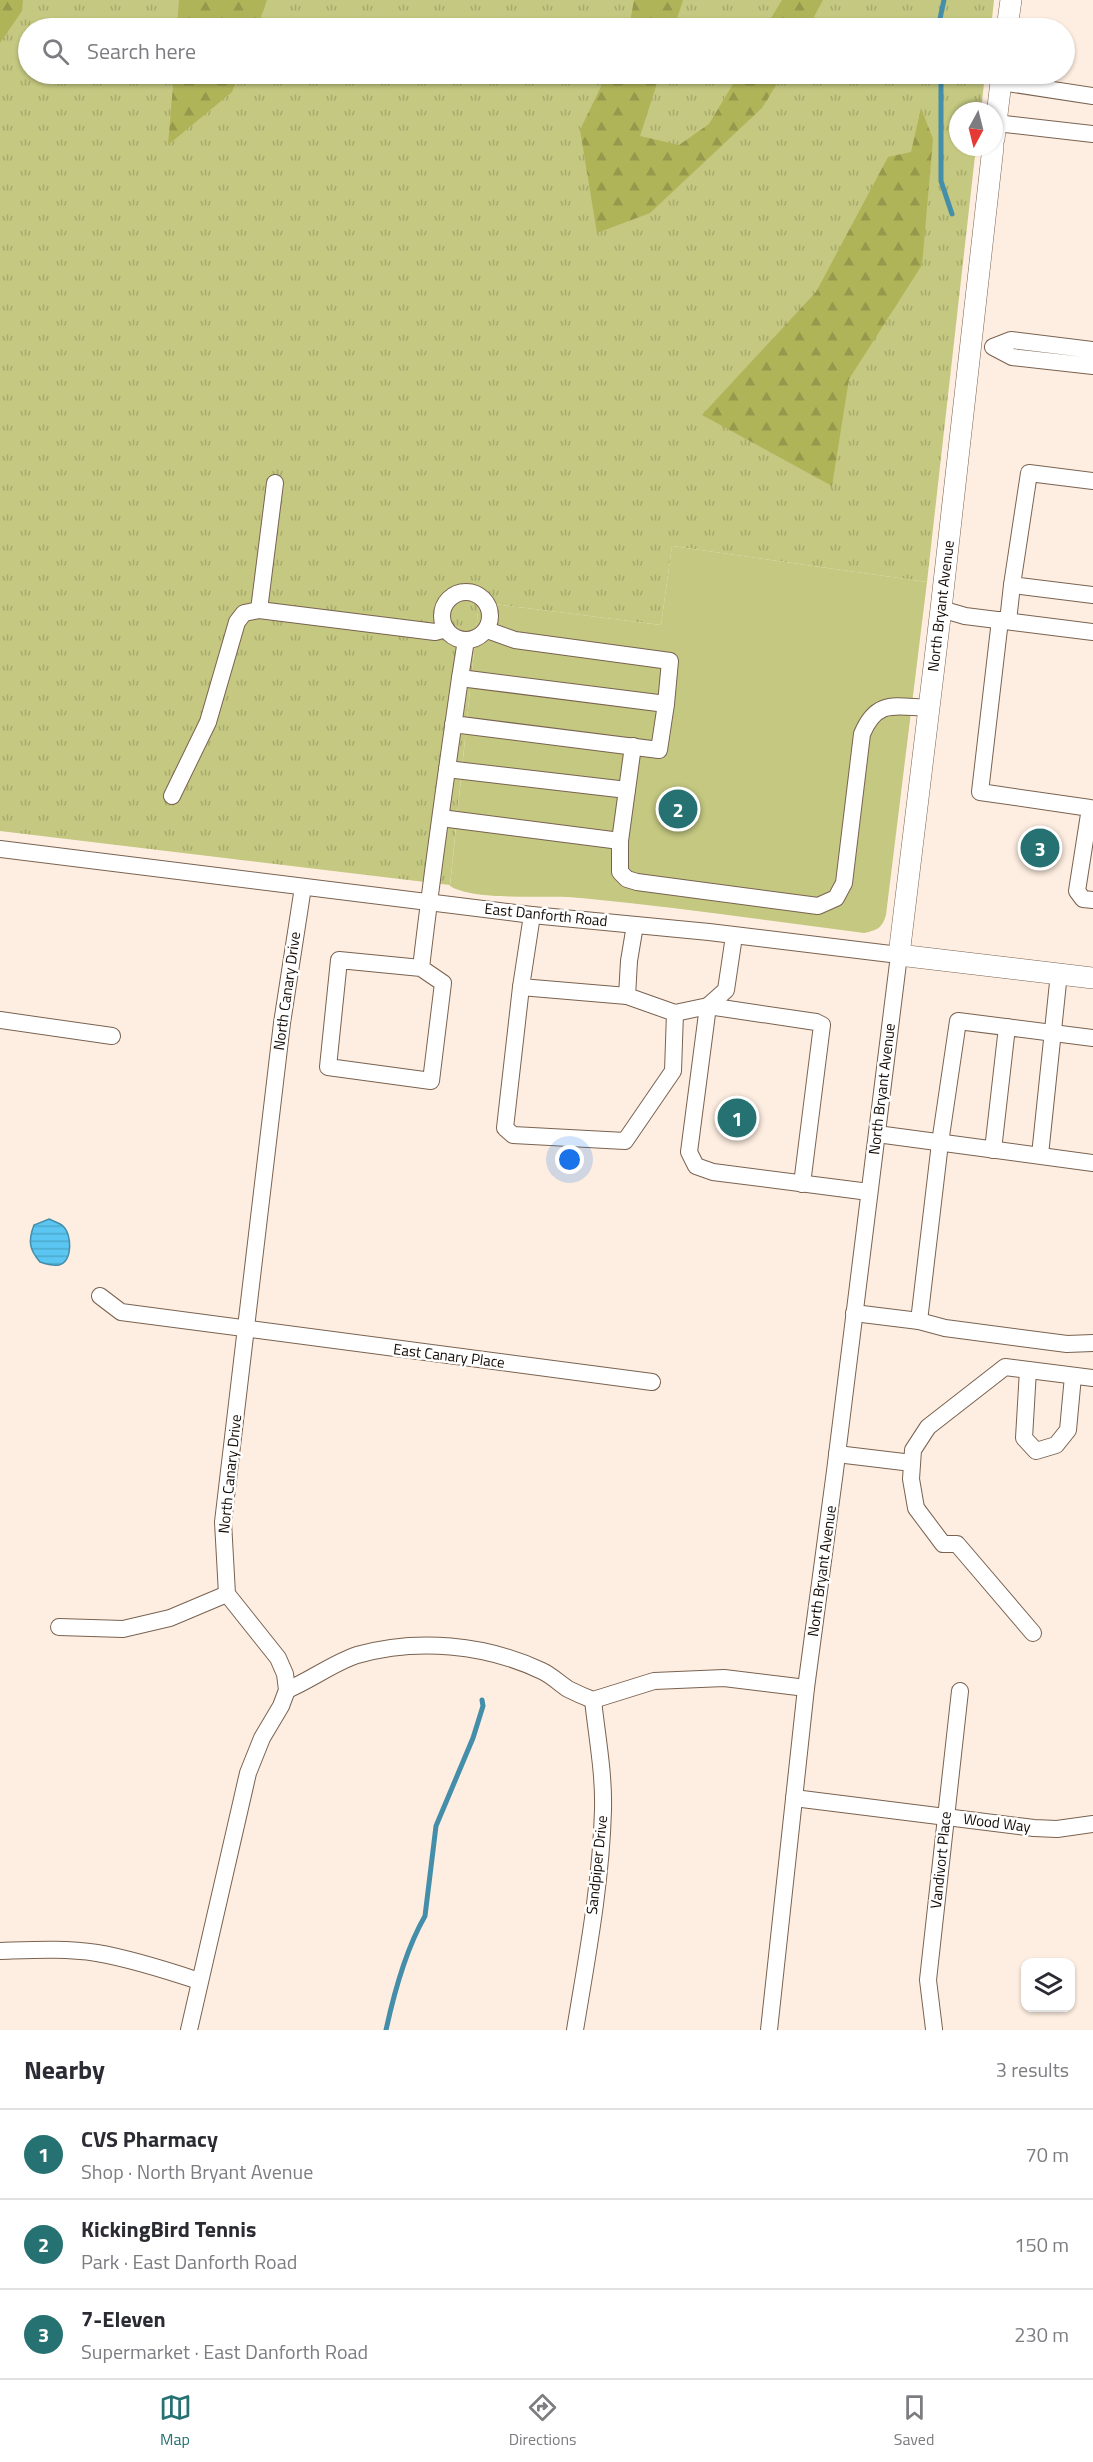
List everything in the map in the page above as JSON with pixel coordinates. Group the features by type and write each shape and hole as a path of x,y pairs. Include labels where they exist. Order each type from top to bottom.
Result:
{"main road":[{"path":"1008,18 1011,0"},
{"path":"998,102 1000,84"},
{"name":"North Bryant Avenue","path":"899,955 992,156"},
{"name":"East Danforth Road","path":"899,955 1093,978"}],"street":[{"path":"1032,84 1093,96"},
{"path":"1003,131 1093,134"},
{"path":"993,347 1011,340 1093,350"},
{"path":"970,343 993,347 1012,357 1093,366"},
{"path":"1093,481 1029,473 1012,585 1004,621 981,792 1091,808 1077,891 1083,899 1093,900"},
{"path":"259,610 275,483"},
{"path":"1012,585 1093,595"},
{"path":"464,592 479,596 489,607 491,615 487,630 474,639 466,640 458,639 446,629 443,621 445,605 450,598 464,592"},
{"path":"941,609 965,616 1093,632"},
{"path":"172,796 208,722 237,622 244,613 259,610 435,632 446,629"},
{"path":"453,724 659,750 670,661 515,640 487,630"},
{"path":"421,968 466,640"},
{"path":"460,678 666,704"},
{"path":"633,746 620,841 620,872 627,879 818,906 836,898 844,883 862,734 869,717 883,707 929,708"},
{"path":"447,769 627,790"},
{"path":"441,818 620,841"},
{"name":"East Danforth Road","path":"0,849 532,915 899,955"},
{"name":"North Canary Drive","path":"228,1594 223,1522 282,1023 303,887"},
{"path":"532,915 504,1128 513,1135 625,1141 673,1071 675,1012"},
{"path":"627,996 629,961 635,925"},
{"path":"734,936 726,990 708,1005 689,1152 696,1166 713,1172 869,1192"},
{"name":"North Bryant Avenue","path":"769,2030 806,1688 899,955"},
{"path":"339,960 421,968 443,983 431,1081 328,1067 339,960"},
{"path":"1040,1155 1059,973"},
{"path":"521,987 627,996 675,1012 708,1005 816,1022 822,1025 802,1184"},
{"path":"0,1020 112,1036"},
{"path":"919,1321 940,1143 958,1021 1093,1038"},
{"path":"993,1150 1006,1027"},
{"path":"877,1134 993,1150 1093,1158"},
{"name":"East Canary Place","path":"100,1296 121,1312 652,1382"},
{"path":"854,1313 1067,1344 1093,1343"},
{"path":"1033,1633 957,1544 943,1544 916,1508 911,1479 913,1450 928,1427 1005,1367 1093,1378"},
{"path":"1028,1370 1024,1438 1036,1451 1056,1445 1068,1430 1073,1376"},
{"path":"837,1454 912,1462"},
{"path":"59,1627 123,1629 171,1618 228,1594 278,1658 285,1674 287,1690 281,1706 262,1738 248,1773 189,2030"},
{"path":"287,1690 355,1656 393,1647 424,1645 460,1647 502,1656 543,1671 570,1690 593,1700 654,1681 724,1678 806,1688"},
{"name":"Vandivort Place","path":"934,2029 928,1980 960,1691"},
{"name":"Sandpiper Drive","path":"575,2030 600,1865 602,1771 593,1700"},
{"name":"Wood Way","path":"794,1798 1034,1828 1057,1829 1093,1824"},
{"path":"0,1951 51,1949 94,1953 127,1959 199,1981"}],"green space":[{"path":"0,0 994,0 992,18 18,18 18,84 984,84 982,102 949,102 949,156 975,156 927,582 672,546 661,625 479,602 450,885 0,831"},
{"path":"0,0 23,0 22,11 0,43"},
{"path":"179,0 267,0 261,18 178,18"},
{"path":"634,0 683,0 677,18 631,18"},
{"path":"782,0 823,0 813,18 771,18"},
{"path":"173,84 235,84 232,92 168,145"},
{"path":"602,84 657,84 640,136 679,145 709,124 733,84 777,84 762,108 650,213 597,233 580,130"},
{"path":"921,108 933,139 922,265 849,379 832,486 702,415 816,292 888,157 911,152"},
{"path":"672,546 927,582 886,915 881,926 876,929 864,933 581,898 494,896 462,891 450,886 479,602 661,625"}],"water":[{"path":"49,1219 62,1225 68,1235 69,1253 64,1263 59,1265 40,1262 31,1245 34,1225"}],"waterway":[{"path":"940,18 944,0"},
{"path":"941,84 941,181 952,214"},
{"path":"386,2030 401,1972 425,1916 436,1826 473,1738 483,1706 482,1700"}],"place":[{"name":"KickingBird Tennis","path":"678,809"},
{"name":"7-Eleven","path":"1040,848"},
{"name":"CVS Pharmacy","path":"737,1118"}]}
